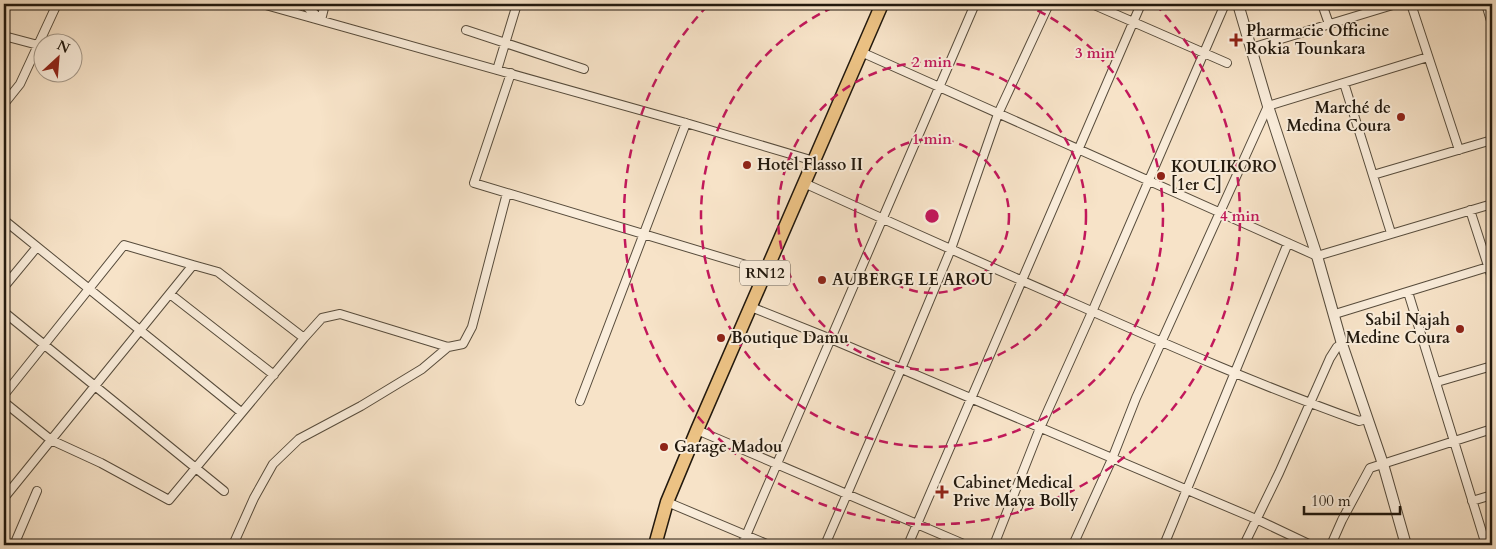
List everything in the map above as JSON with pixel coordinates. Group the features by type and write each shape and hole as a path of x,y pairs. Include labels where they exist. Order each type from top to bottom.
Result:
{"main road":[{"name":"RN12","path":"655,545 667,502 697,430 882,4"}],"street":[{"path":"44,32 56,4"},
{"path":"262,4 686,122 814,161"},
{"path":"304,4 321,20"},
{"path":"321,20 326,4"},
{"path":"497,70 517,4"},
{"path":"742,545 975,4"},
{"path":"825,545 902,369 951,249 998,114 1049,4"},
{"path":"1092,4 1227,63"},
{"path":"908,545 1142,4"},
{"path":"994,545 1040,428 1225,4"},
{"path":"1238,4 1268,106 1335,314 1342,344 1383,464 1406,545"},
{"path":"1322,4 1329,24"},
{"path":"1251,48 1396,4"},
{"path":"1411,4 1459,150"},
{"path":"1486,4 1492,24"},
{"path":"466,30 584,68"},
{"path":"4,36 32,43"},
{"path":"861,52 1317,256 1492,204"},
{"path":"1073,545 1112,459 1136,398 1268,106 1428,57"},
{"path":"4,104 8,92 20,84 32,58"},
{"path":"510,73 474,183 766,271"},
{"path":"1344,83 1391,234"},
{"path":"580,401 686,122"},
{"path":"1373,175 1492,140"},
{"path":"804,183 1092,312 1235,373 1310,404 1359,421 1368,419"},
{"path":"233,545 254,498 273,464 299,439 362,406 422,368 448,348 463,344 472,327 507,193"},
{"path":"1470,210 1492,278"},
{"path":"4,220 241,412"},
{"path":"1164,545 1288,243"},
{"path":"4,394 124,245 218,272 304,338"},
{"path":"4,287 37,246"},
{"path":"4,498 193,265"},
{"path":"1335,314 1488,267"},
{"path":"1408,292 1486,545"},
{"path":"170,294 274,376"},
{"path":"750,307 831,339 1256,519 1311,545"},
{"path":"4,312 224,491"},
{"path":"4,402 51,440 101,463 169,500 226,433 241,412 322,318 340,314 448,348"},
{"path":"1244,545 1279,473 1330,358 1337,347 1342,344"},
{"path":"1437,382 1492,366"},
{"path":"1331,545 1370,468 1492,429"},
{"path":"697,430 966,545"},
{"path":"14,545 37,491"},
{"path":"1472,501 1492,495"},
{"path":"667,502 769,545"}],"place":[{"name":"Pharmacie Officine Rokia Tounkara","path":"1236,40"},
{"name":"Marché de Medina Coura","path":"1401,117"},
{"name":"Hotel Flasso II","path":"747,165"},
{"name":"KOULIKORO [1er C]","path":"1161,176"},
{"name":"AUBERGE LE AROU","path":"822,280"},
{"name":"Sabil Najah Medine Coura","path":"1460,329"},
{"name":"Boutique Damu","path":"721,338"},
{"name":"Garage Madou","path":"664,447"},
{"name":"Cabinet Medical Prive Maya Bolly","path":"942,492"}]}
